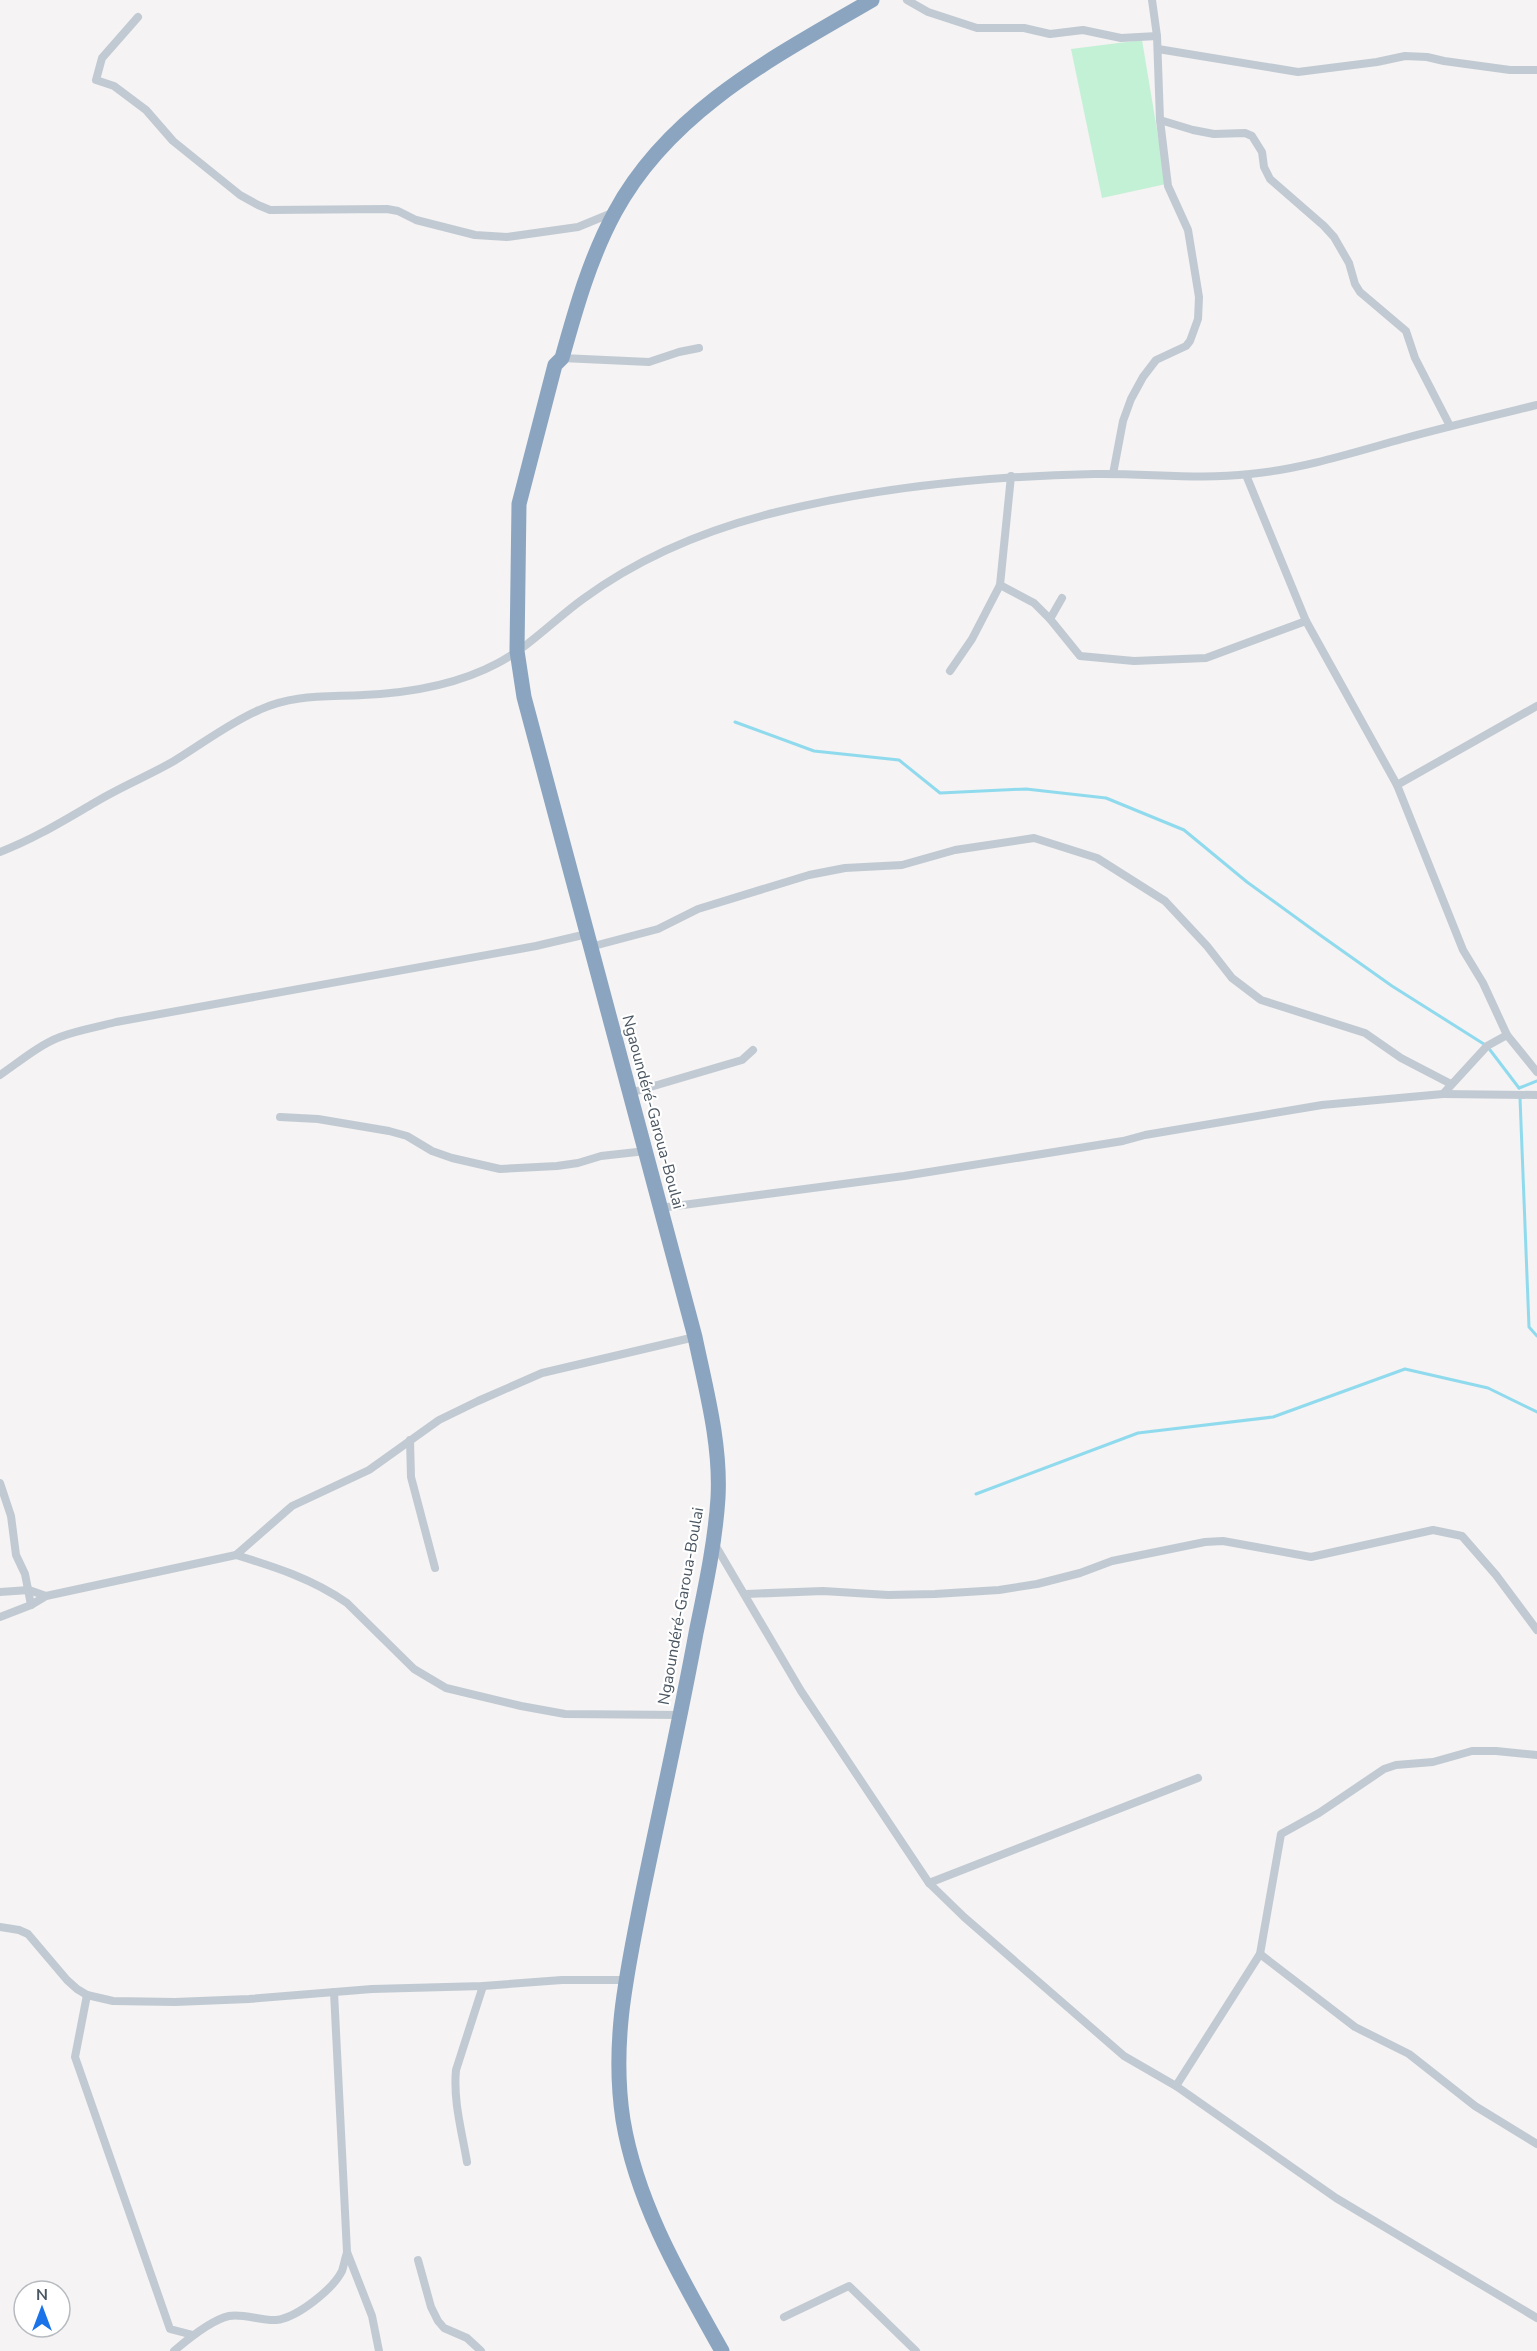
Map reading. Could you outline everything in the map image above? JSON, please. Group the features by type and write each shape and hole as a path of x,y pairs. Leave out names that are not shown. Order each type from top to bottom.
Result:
{"highway":[{"name":"Ngaoundéré-Garoua-Boulai","path":"722,2351 678,2272 652,2219 634,2168 623,2119 620,2075 620,2025 625,1980 655,1828 681,1715 713,1540 718,1498 717,1460 712,1419 695,1338 524,697 518,651 519,504 555,365 562,358 582,288 615,212 661,146 732,85 777,55 872,0"}],"street":[{"path":"907,0 928,12 977,28 1024,28 1050,34 1083,30 1121,38 1157,36"},
{"path":"1113,474 1123,421 1131,399 1143,377 1156,360 1186,346 1198,319 1199,297 1193,250 1183,216 1168,186 1160,120 1158,49 1152,0"},
{"path":"138,17 102,58 96,81 114,86 146,110 172,141 248,200 270,210 387,209 398,211 416,220 475,235 507,237 578,227 615,212"},
{"path":"1158,49 1298,72 1405,56 1427,57 1510,70 1537,70"},
{"path":"1160,120 1204,132 1245,133 1252,136 1262,152 1264,167 1270,179 1324,225 1349,263 1355,285 1360,292 1406,331 1415,358 1450,426"},
{"path":"562,358 649,362 699,348"},
{"path":"0,852 62,823 98,800 142,780 258,710 302,696 365,695 421,690 496,665 518,651 611,579 665,550 706,533 774,513 835,499 919,486 1011,476 1246,475 1311,464 1537,405"},
{"path":"1246,475 1306,621 1397,785 1463,950 1483,983 1507,1035 1537,1072"},
{"path":"950,671 972,639 1000,585 1011,476"},
{"path":"1000,585 1034,603 1080,656 1134,661 1206,658 1306,621"},
{"path":"1050,619 1062,598"},
{"path":"1397,785 1537,706"},
{"path":"0,1075 58,1038 116,1022 536,946 658,929 698,909 809,875 845,868 903,865 946,852 1034,838 1097,858 1165,901 1207,946 1232,978 1262,1000 1365,1033 1401,1058 1451,1084"},
{"path":"1443,1094 1487,1046 1507,1035"},
{"path":"630,1093 742,1060 753,1050"},
{"path":"660,1208 904,1176 1123,1141 1145,1134 1322,1105 1443,1094 1537,1095"},
{"path":"280,1117 318,1119 389,1131 407,1136 432,1151 452,1158 500,1169 557,1166 578,1163 601,1155 646,1151"},
{"path":"0,1617 31,1605 46,1596 236,1555 292,1506 369,1470 439,1420 542,1373 695,1338"},
{"path":"410,1440 411,1477 435,1568"},
{"path":"0,1483 11,1516 16,1555 29,1590 31,1605"},
{"path":"746,1594 823,1591 888,1595 999,1590 1037,1584 1080,1573 1112,1561 1205,1542 1223,1541 1311,1557 1433,1530 1462,1536 1496,1575 1537,1630"},
{"path":"713,1540 801,1691 929,1883 964,1917 1124,2056 1176,2086 1336,2198 1537,2318"},
{"path":"236,1555 297,1575 337,1596 347,1603 414,1669 446,1688 565,1714 681,1715"},
{"path":"0,1592 29,1590 46,1596"},
{"path":"1176,2086 1260,1954 1281,1834 1319,1813 1384,1769 1396,1765 1432,1762 1482,1750 1537,1755"},
{"path":"929,1883 1198,1778"},
{"path":"0,1927 28,1934 67,1980 87,1995 113,2001 175,2002 562,1980 625,1980"},
{"path":"1260,1954 1355,2026 1409,2054 1475,2106 1537,2144"},
{"path":"467,2162 454,2092 455,2079 483,1986"},
{"path":"174,2351 193,2336 230,2316 277,2320 290,2316 323,2293 334,2283 342,2270 347,2252 334,1992"},
{"path":"87,1995 75,2057 170,2329 193,2336"},
{"path":"347,2252 372,2316 379,2351"},
{"path":"418,2260 431,2307 438,2321 444,2328 467,2338 481,2351"},
{"path":"784,2317 849,2286 916,2351"}],"green space":[{"path":"1142,40 1166,184 1102,198 1071,49"}],"waterway":[{"path":"735,722 814,751 899,760 940,793 1026,789 1106,798 1184,830 1247,882 1320,935 1392,986 1487,1046 1519,1088"},
{"path":"1519,1088 1537,1081"},
{"path":"1520,1098 1529,1327 1537,1336"},
{"path":"976,1494 1138,1433 1273,1417 1405,1369 1488,1388 1537,1412"}]}
